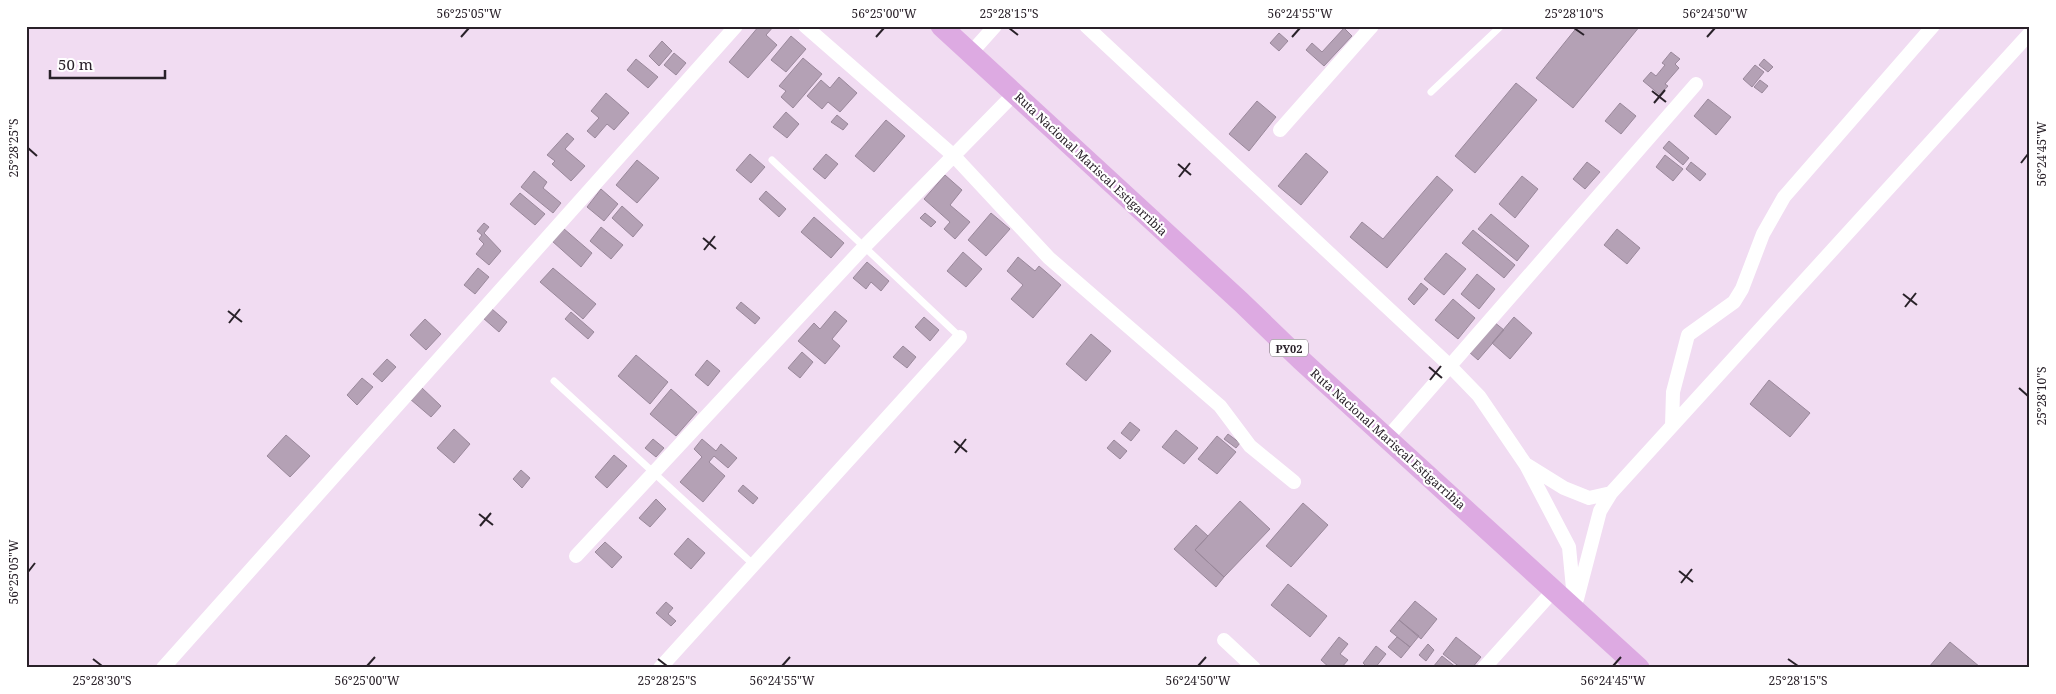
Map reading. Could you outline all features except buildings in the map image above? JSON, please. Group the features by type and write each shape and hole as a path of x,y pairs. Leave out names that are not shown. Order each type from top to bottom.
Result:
{"main road":[{"name":"Ruta Nacional Mariscal Estigarribia","path":"940,26 1639,668"}],"street":[{"path":"163,668 736,26"},
{"path":"805,26 954,156 1049,258 1220,406 1250,446 1294,482"},
{"path":"970,54 995,26"},
{"path":"1086,26 1449,365 1479,396 1526,465 1569,547 1575,609"},
{"path":"1280,130 1372,26"},
{"path":"1672,426 1673,392 1688,335 1734,302 1742,289 1763,234 1784,197 1933,26"},
{"path":"1575,609 1600,511 1611,493 2030,33"},
{"path":"1387,438 1696,84"},
{"path":"576,556 864,247 1014,94"},
{"path":"660,668 960,337"},
{"path":"1526,465 1564,488 1589,498 1611,493"},
{"path":"1484,668 1554,590"},
{"path":"1224,640 1254,668"}],"lane":[{"path":"1431,92 1501,26"},
{"path":"772,160 960,337"},
{"path":"554,381 754,566"}]}
